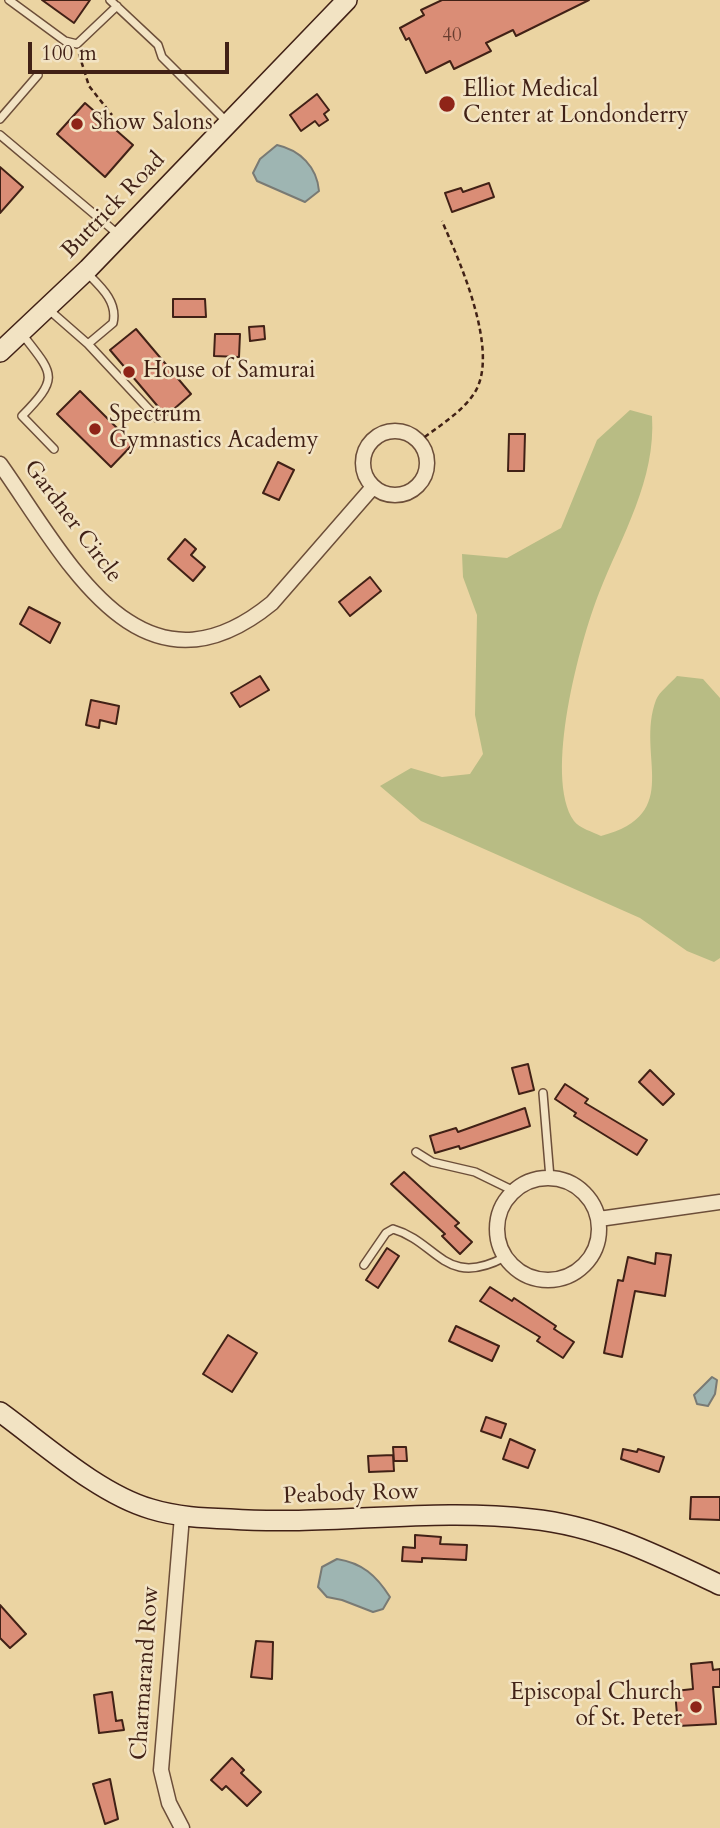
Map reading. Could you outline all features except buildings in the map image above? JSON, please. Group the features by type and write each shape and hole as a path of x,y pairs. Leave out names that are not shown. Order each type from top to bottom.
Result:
{"street":[{"name":"Buttrick Road","path":"0,352 85,272 347,0"},
{"path":"400,432 418,442 426,461 421,482 404,494 393,495 373,487 367,479 363,459 372,441 380,435 400,432"},
{"name":"Gardner Circle","path":"0,464 73,566 112,611 143,631 180,640 218,634 258,615 272,603 373,487"},
{"path":"550,1178 567,1181 584,1192 599,1219 598,1239 591,1257 569,1276 550,1280 530,1277 513,1267 498,1242 497,1222 504,1202 514,1191 526,1182 550,1178"},
{"path":"599,1219 720,1202"},
{"name":"Peabody Row","path":"0,1412 95,1481 126,1499 181,1516 266,1522 467,1516 540,1520 606,1534 720,1585"},
{"name":"Charmarand Row","path":"181,1516 161,1770 169,1803 183,1828"}],"lane":[{"path":"9,0 65,41 77,44 117,6"},
{"path":"110,0 158,45 162,57 228,123"},
{"path":"0,119 38,75"},
{"path":"1,138 119,235"},
{"path":"85,272 103,289 114,309 113,323 88,345"},
{"path":"48,308 88,345 157,418"},
{"path":"21,333 43,361 49,377 45,392 22,416 54,449"},
{"path":"543,1093 550,1178"},
{"path":"416,1152 432,1162 475,1172 514,1191"},
{"path":"364,1265 386,1233 393,1229 451,1265 487,1267 505,1257"}],"path":[{"path":"77,44 89,86 112,115"},
{"path":"418,442 463,407 477,390 483,362 468,279 442,221"}],"green space":[{"path":"630,410 652,416 649,462 636,507 591,615 575,675 563,742 565,801 576,823 601,836 627,826 642,813 650,798 651,721 656,700 677,676 703,679 720,698 720,958 714,962 687,951 640,918 421,821 380,786 411,768 442,777 470,774 483,754 475,715 477,615 463,577 462,554 507,558 561,528 597,440"}],"water":[{"path":"277,145 300,155 315,174 319,191 305,202 257,181 253,173 260,159"},
{"path":"712,1377 717,1380 715,1394 708,1406 697,1404 694,1395"},
{"path":"337,1559 361,1567 379,1582 390,1597 383,1609 373,1612 327,1597 318,1587 322,1567"}],"place":[{"name":"Elliot Medical Center at Londonderry","path":"447,104"},
{"name":"Show Salons","path":"77,124"},
{"name":"House of Samurai","path":"129,372"},
{"name":"Spectrum Gymnastics Academy","path":"95,429"},
{"name":"Episcopal Church of St. Peter","path":"696,1707"}]}
